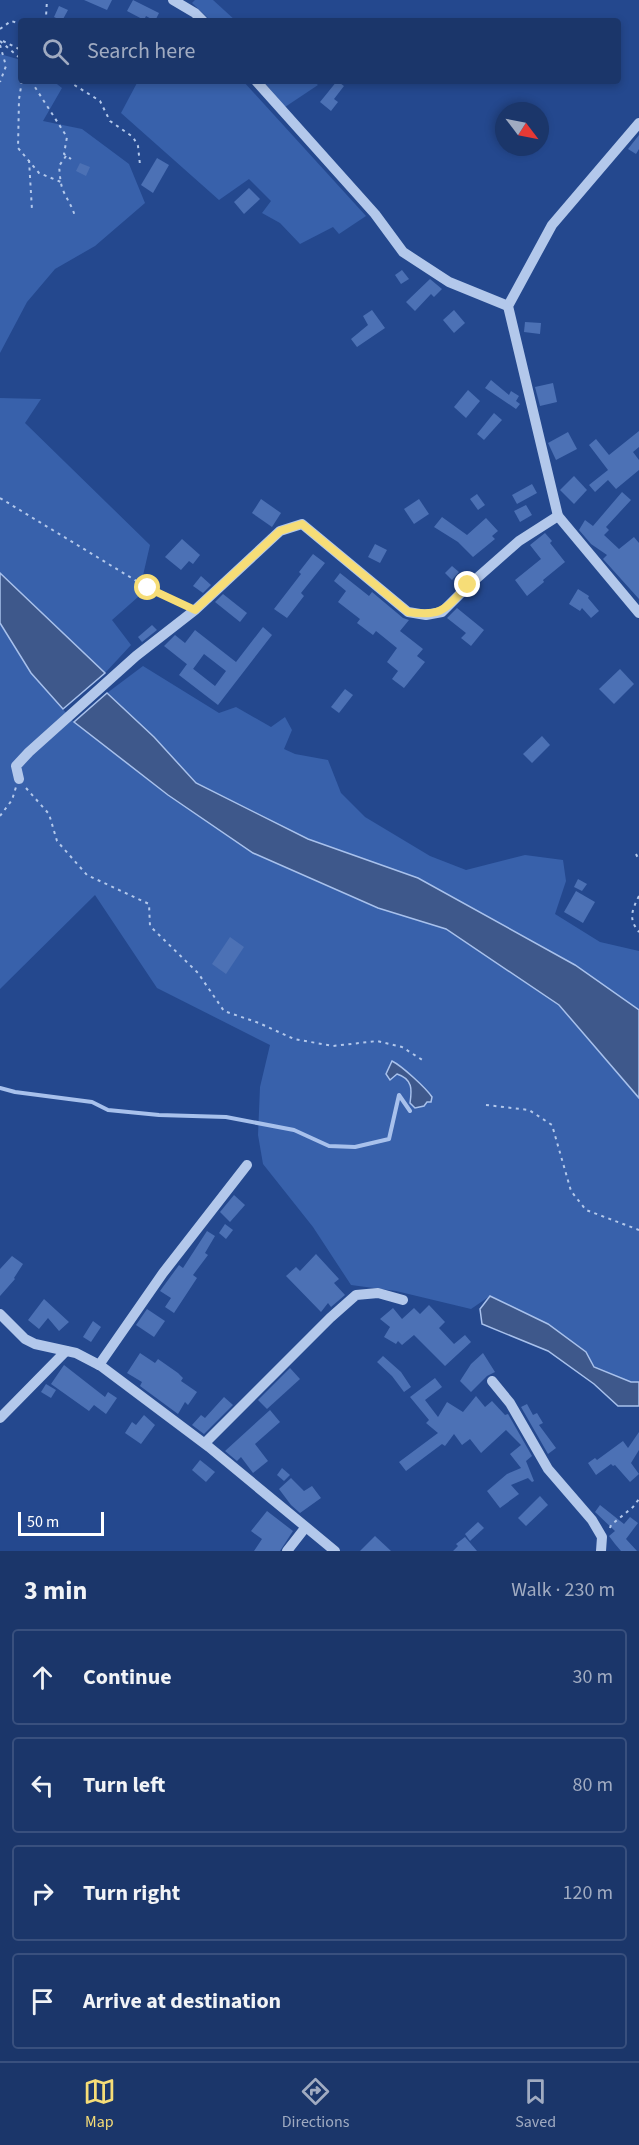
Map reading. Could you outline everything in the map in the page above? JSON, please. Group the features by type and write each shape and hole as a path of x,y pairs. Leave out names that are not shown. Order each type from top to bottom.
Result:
{"street":[{"path":"173,0 199,18"},
{"path":"259,84 375,214 403,252 448,282 507,306"},
{"path":"639,123 552,225 507,306 558,516 639,613"},
{"path":"19,779 16,766 29,752 136,656 195,610 280,531 302,524 408,612 426,615 442,612 468,585 519,541 558,516"},
{"path":"99,1365 163,1273 247,1165"},
{"path":"205,1443 356,1295 378,1293 403,1300"},
{"path":"0,1314 25,1339 35,1344 76,1353 99,1365 205,1443 335,1551"},
{"path":"0,1418 66,1351"},
{"path":"492,1381 510,1403 548,1469 592,1520 602,1537 602,1549"},
{"path":"286,1551 305,1528"}],"path":[{"path":"45,18 47,0"},
{"path":"0,29 11,21 18,23"},
{"path":"0,41 18,49"},
{"path":"0,41 18,56"},
{"path":"0,45 6,66 0,82"},
{"path":"22,84 18,148 39,173 61,182"},
{"path":"33,84 67,137 64,154 71,159"},
{"path":"73,84 100,101 110,121 133,137 138,146 140,165"},
{"path":"66,156 59,166 61,182 75,217"},
{"path":"29,160 32,210"},
{"path":"0,498 148,588 195,610"},
{"path":"0,816 12,800 19,779"},
{"path":"19,779 49,814 57,842 87,875 149,904 150,926 198,973 224,1011 259,1023 294,1039 333,1046 377,1041 402,1047 424,1061"},
{"path":"636,854 639,860"},
{"path":"639,896 631,917 633,925 639,932"},
{"path":"486,1105 529,1110 552,1125 571,1191 586,1210 639,1230"},
{"path":"602,1549 611,1525 639,1499"}],"shaded area":[{"path":"195,0 213,0 233,18 208,18 192,3"},
{"path":"0,54 18,59 18,84 57,84 62,88 43,121 82,129 129,164 145,203 95,246 55,269 27,302 0,353"},
{"path":"136,84 246,84 366,216 339,234 333,227 300,244 280,223 262,213 271,201 249,179 219,200 121,113"},
{"path":"266,84 318,85 285,107"},
{"path":"0,398 41,399 25,423 150,545 138,597 112,620 131,645 105,673 0,573"},
{"path":"0,573 105,673 63,709 31,673 0,623"},
{"path":"0,623 31,673 74,722 168,795 378,908 446,929 559,1005 639,1098 639,1382 631,1382 594,1367 586,1352 548,1324 490,1296 471,1309 396,1291 351,1285 313,1227 263,1164 258,1135 260,1087 270,1045 157,988 95,895 0,989"},
{"path":"143,666 219,713 236,707 271,727 285,717 292,730 284,749 295,754 328,760 341,793 365,817 430,856 466,870 525,855 563,860 566,881 555,914 600,942 639,951 639,1010 575,965 418,878 308,839 196,783 154,737 107,693"},
{"path":"107,693 154,737 196,783 308,839 418,878 575,965 639,1010 639,1098 559,1005 446,929 378,908 253,853 168,795 74,722"},
{"path":"392,1061 425,1088 432,1097 431,1102 415,1108 410,1103 409,1082 397,1074 390,1080 386,1074"},
{"path":"490,1296 548,1324 586,1352 594,1367 631,1382 639,1382 639,1406 618,1406 594,1384 548,1351 482,1324 480,1309"}],"building":[{"path":"84,0 112,0 107,10"},
{"path":"133,0 159,13 156,18 146,16 140,18 127,11"},
{"path":"59,6 68,10 64,18 54,17"},
{"path":"335,84 344,86 334,99 338,102 331,111 320,102"},
{"path":"639,135 639,149 636,154 628,149"},
{"path":"157,158 169,165 153,193 141,185"},
{"path":"80,163 90,167 86,176 76,171"},
{"path":"249,188 260,199 244,214 234,202"},
{"path":"402,270 409,279 401,284 395,275"},
{"path":"430,279 442,289 434,297 431,294 415,311 406,302"},
{"path":"372,310 385,328 357,347 351,339 368,325 363,316"},
{"path":"454,310 465,323 454,333 443,320"},
{"path":"525,322 541,323 540,334 524,332"},
{"path":"491,380 509,395 511,391 519,396 516,401 520,404 516,409 485,388"},
{"path":"553,383 557,402 540,406 535,387"},
{"path":"468,390 480,401 466,418 454,407"},
{"path":"494,413 502,420 484,440 477,434"},
{"path":"639,431 639,447 633,452 639,460 639,470 616,489 608,480 595,492 589,485 608,470 589,445 596,439 609,455"},
{"path":"568,432 577,449 556,460 548,443"},
{"path":"574,476 587,490 574,504 560,490"},
{"path":"532,484 537,493 517,504 512,495"},
{"path":"622,492 631,500 606,527 609,530 604,535 619,549 634,537 639,543 639,599 603,559 607,555 591,544 579,530 585,520 593,526"},
{"path":"477,494 485,505 478,510 470,499"},
{"path":"261,499 281,513 272,527 252,513"},
{"path":"419,499 429,514 414,524 404,509"},
{"path":"526,505 532,515 520,522 514,511"},
{"path":"442,517 467,535 486,518 498,531 492,536 495,539 473,557 458,542 434,527"},
{"path":"545,533 565,562 527,596 515,580 541,559 530,545"},
{"path":"182,539 200,555 193,564 189,561 181,570 165,557"},
{"path":"375,544 387,550 380,563 368,557"},
{"path":"313,554 325,563 301,593 304,596 287,618 274,609"},
{"path":"452,566 459,572 452,580 445,573"},
{"path":"340,573 369,596 372,592 403,618 409,620 400,631 423,649 417,656 425,662 404,688 392,679 398,671 387,662 397,648 376,631 373,635 357,623 360,619 338,602 346,591 334,581"},
{"path":"201,576 211,585 203,593 193,586"},
{"path":"578,589 589,596 588,598 599,611 591,618 582,608 580,611 569,604"},
{"path":"223,594 247,613 240,622 215,602"},
{"path":"457,608 484,630 471,646 461,638 466,633 447,618"},
{"path":"152,625 157,630 142,642 138,637"},
{"path":"263,627 272,635 218,705 179,675 187,664 164,646 175,635 185,643 195,630 236,662","holes":["204,654 226,671 215,686 193,669"]},
{"path":"620,669 634,684 614,704 599,689"},
{"path":"345,689 353,695 339,713 331,707"},
{"path":"542,736 550,745 532,763 523,754"},
{"path":"578,879 587,884 582,891 574,887"},
{"path":"576,891 595,902 583,923 564,912"},
{"path":"230,937 244,947 226,974 212,964"},
{"path":"234,1195 245,1205 230,1222 220,1212"},
{"path":"225,1224 233,1230 226,1239 219,1233"},
{"path":"207,1231 215,1236 205,1253 208,1255 193,1275 197,1278 174,1313 165,1307 171,1298 160,1291 179,1265 183,1268"},
{"path":"316,1254 339,1279 334,1283 345,1295 331,1307 328,1303 321,1312 286,1276 296,1267 300,1271"},
{"path":"12,1256 23,1264 15,1279 0,1296 0,1269"},
{"path":"44,1299 69,1322 59,1331 48,1318 39,1329 28,1320"},
{"path":"429,1305 445,1322 439,1328 454,1344 465,1335 471,1342 445,1366 414,1335 402,1345 398,1341 396,1344 384,1337 390,1327 380,1319 393,1308 402,1319 414,1308 420,1314"},
{"path":"147,1309 165,1321 154,1337 136,1325"},
{"path":"93,1321 101,1327 91,1342 83,1337"},
{"path":"140,1353 155,1363 158,1359 178,1373 183,1378 181,1381 197,1392 188,1405 185,1402 178,1414 140,1386 142,1382 127,1373"},
{"path":"483,1353 495,1372 487,1376 471,1392 460,1381 471,1364"},
{"path":"383,1356 401,1372 411,1387 404,1392 377,1362"},
{"path":"64,1365 105,1397 108,1392 117,1398 106,1414 94,1405 89,1411 51,1384"},
{"path":"290,1368 300,1379 267,1409 258,1400"},
{"path":"435,1378 442,1387 425,1400 438,1417 447,1402 463,1412 476,1396 485,1407 492,1401 505,1415 508,1414 532,1456 526,1461 534,1481 528,1478 511,1485 519,1494 500,1508 487,1491 507,1474 521,1468 510,1454 521,1445 506,1430 481,1453 470,1439 462,1445 454,1434 445,1446 442,1444 406,1471 399,1462 438,1433 426,1423 429,1420 410,1397"},
{"path":"46,1384 56,1390 51,1398 41,1392"},
{"path":"224,1397 233,1405 204,1434 192,1425 201,1415 205,1418"},
{"path":"527,1404 533,1415 537,1413 543,1423 539,1425 556,1448 548,1454 521,1407"},
{"path":"270,1410 280,1422 255,1444 268,1461 253,1473 241,1457 237,1461 225,1451"},
{"path":"144,1415 155,1425 141,1444 125,1433 132,1422 136,1425"},
{"path":"639,1432 639,1450 631,1463 639,1474 630,1482 615,1465 611,1464 596,1475 588,1463 595,1458 597,1460 623,1441 628,1448"},
{"path":"200,1460 215,1472 206,1482 192,1470"},
{"path":"282,1468 290,1475 284,1481 277,1475"},
{"path":"291,1478 304,1491 312,1486 321,1498 300,1513 279,1489"},
{"path":"540,1496 548,1505 526,1526 518,1518"},
{"path":"600,1505 624,1524 630,1517 638,1523 626,1539 637,1551 621,1551 615,1544 609,1536 615,1531 595,1512"},
{"path":"267,1511 293,1531 280,1551 254,1551 262,1539 251,1531"},
{"path":"478,1522 484,1528 470,1541 465,1534"},
{"path":"375,1536 391,1551 360,1551"},
{"path":"465,1537 477,1551 453,1551 458,1546 456,1544"}],"waterway":[{"path":"0,1088 92,1102 108,1110 159,1115 226,1117 294,1130 329,1146 355,1147 389,1139 399,1095 410,1111"}],"route":[{"path":"148,588 195,610 280,531 302,524 408,612 426,615 442,612 468,585"}]}
